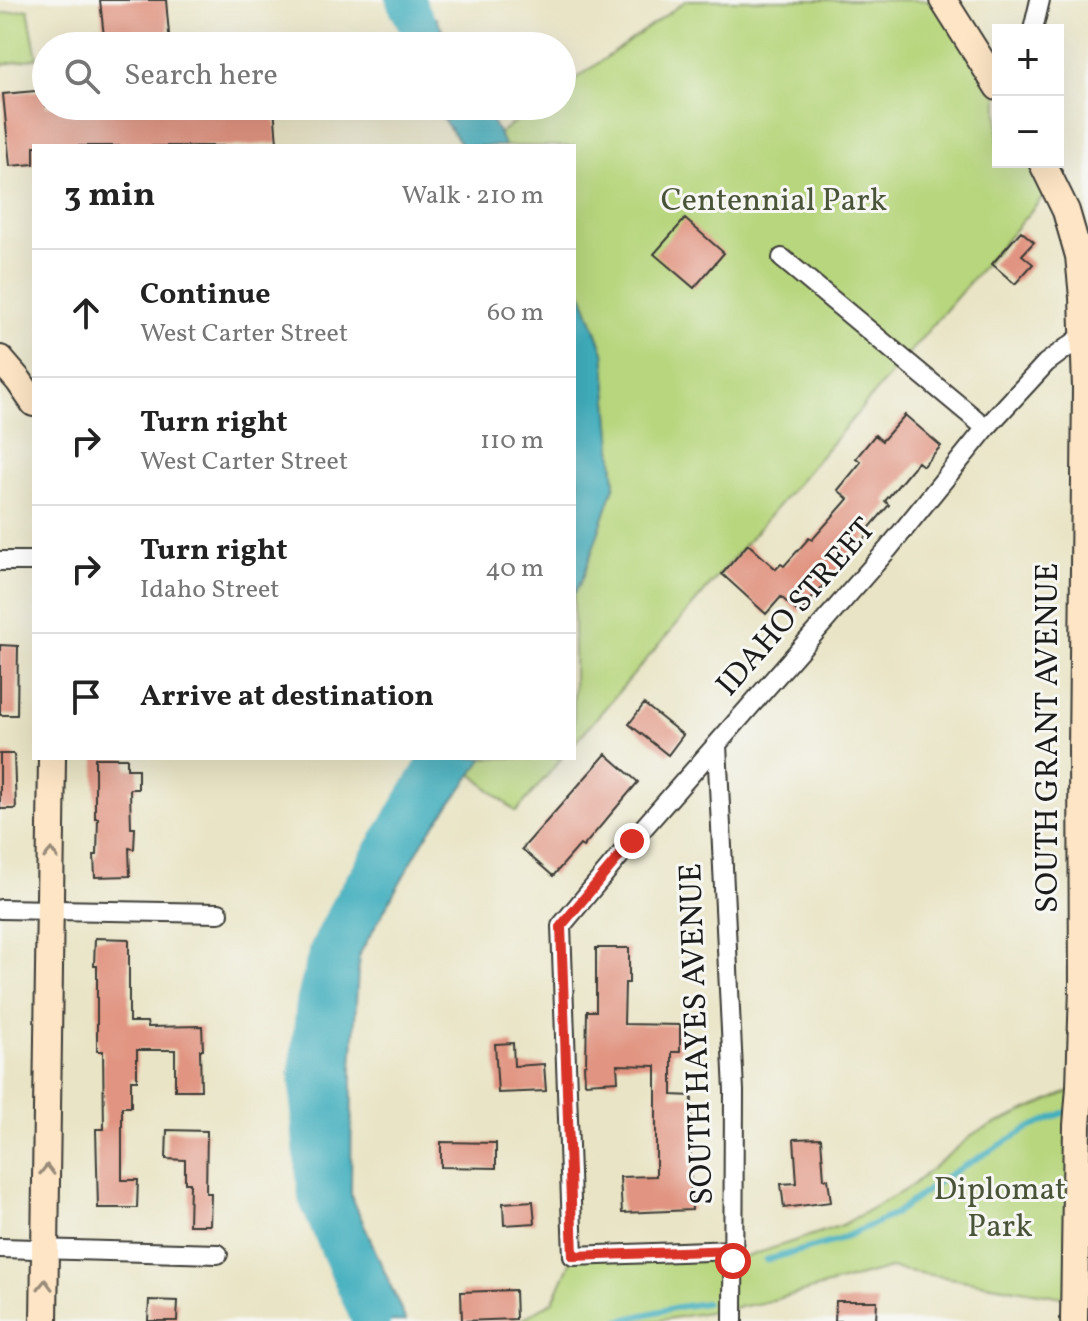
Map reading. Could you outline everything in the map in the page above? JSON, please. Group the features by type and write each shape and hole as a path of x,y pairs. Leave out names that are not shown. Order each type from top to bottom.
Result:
{"street":[{"path":"943,0 992,78"},
{"path":"1034,24 1040,0"},
{"name":"SOUTH GRANT AVENUE","path":"1045,168 1066,211 1079,256 1086,389 1083,987 1074,1321"},
{"path":"782,258 986,428"},
{"name":"IDAHO STREET","path":"734,1250 573,1256 561,926 888,549 986,428 1046,363 1084,335"},
{"path":"0,359 32,400"},
{"path":"0,561 32,561"},
{"name":"SOUTH HAYES AVENUE","path":"717,745 734,1091 733,1321"},
{"path":"44,1321 52,760"},
{"path":"0,909 219,913"},
{"path":"0,1248 218,1254"}],"green space":[{"name":"Centennial Park","path":"687,0 943,0 992,78 992,168 1045,168 1053,185 576,742 576,591 615,484 604,352 576,278 576,144 504,144 498,134 518,120 576,120 576,79"},
{"path":"28,9 32,59 0,65 0,14"},
{"path":"482,760 560,760 516,812 472,774"},
{"name":"Diplomat Park","path":"1080,1087 1075,1299 890,1268 762,1303 655,1321 519,1321 553,1301 573,1256 734,1250 734,1261 842,1225 910,1187 976,1132"}],"water":[{"path":"436,18 444,32 420,32"},
{"path":"444,120 491,120 504,144 461,144"},
{"path":"576,278 604,352 615,484 576,591 576,497 579,486 576,465"},
{"path":"438,760 483,760 425,838 359,955 352,1069 351,1195 406,1321 357,1321 322,1207 308,1071 335,936"}],"building":[{"path":"100,0 166,0 169,32 103,32"},
{"path":"32,91 32,120 275,120 277,143 32,144 32,164 10,166 3,94"},
{"path":"685,219 724,253 694,288 654,254"},
{"path":"1021,231 1034,242 1022,255 1033,264 1015,284 992,264"},
{"path":"905,415 941,446 923,466 918,462 885,501 889,505 865,533 867,536 799,613 781,597 766,614 722,574 748,544 776,569 781,564 784,566 848,499 838,490 861,462 856,458 875,435 882,441"},
{"path":"0,645 18,646 17,715 0,715"},
{"path":"644,704 683,735 668,755 629,724"},
{"path":"0,754 14,754 16,809 0,809"},
{"path":"606,754 638,782 583,847 580,845 553,876 522,849"},
{"path":"95,760 127,760 127,769 138,769 138,789 130,789 131,828 135,828 134,849 129,848 130,876 95,877 98,818 95,818"},
{"path":"95,938 129,939 129,1022 147,1022 148,1027 202,1026 201,1090 175,1090 175,1050 137,1050 137,1080 131,1080 131,1107 122,1107 122,1180 138,1180 137,1208 98,1208 96,1129 104,1129 103,1051 97,1051"},
{"path":"596,948 629,948 624,1024 680,1025 680,1052 672,1052 672,1095 692,1096 692,1210 622,1213 620,1177 656,1176 656,1066 617,1065 618,1081 585,1083 587,1011 596,1011"},
{"path":"513,1043 514,1066 544,1064 546,1091 498,1093 495,1044"},
{"path":"167,1130 207,1131 206,1193 211,1193 210,1225 189,1225 190,1183 185,1183 185,1160 166,1159"},
{"path":"821,1138 824,1179 828,1179 831,1202 784,1208 781,1184 797,1183 794,1139"},
{"path":"441,1142 496,1143 496,1168 441,1167"},
{"path":"533,1201 535,1223 504,1225 503,1203"},
{"path":"515,1290 516,1319 462,1321 461,1292"},
{"path":"149,1300 178,1301 177,1321 148,1321"},
{"path":"836,1301 877,1301 876,1321 835,1321"}],"waterway":[{"path":"405,0 421,32"},
{"path":"371,1321 317,1197 308,1071 315,1004 327,954 349,908 439,760"},
{"path":"766,1260 836,1241 893,1215 944,1178 1029,1128 1070,1110"},
{"path":"618,1321 706,1303"}],"route":[{"path":"632,841 561,926 573,1256 734,1250 733,1261"}]}
